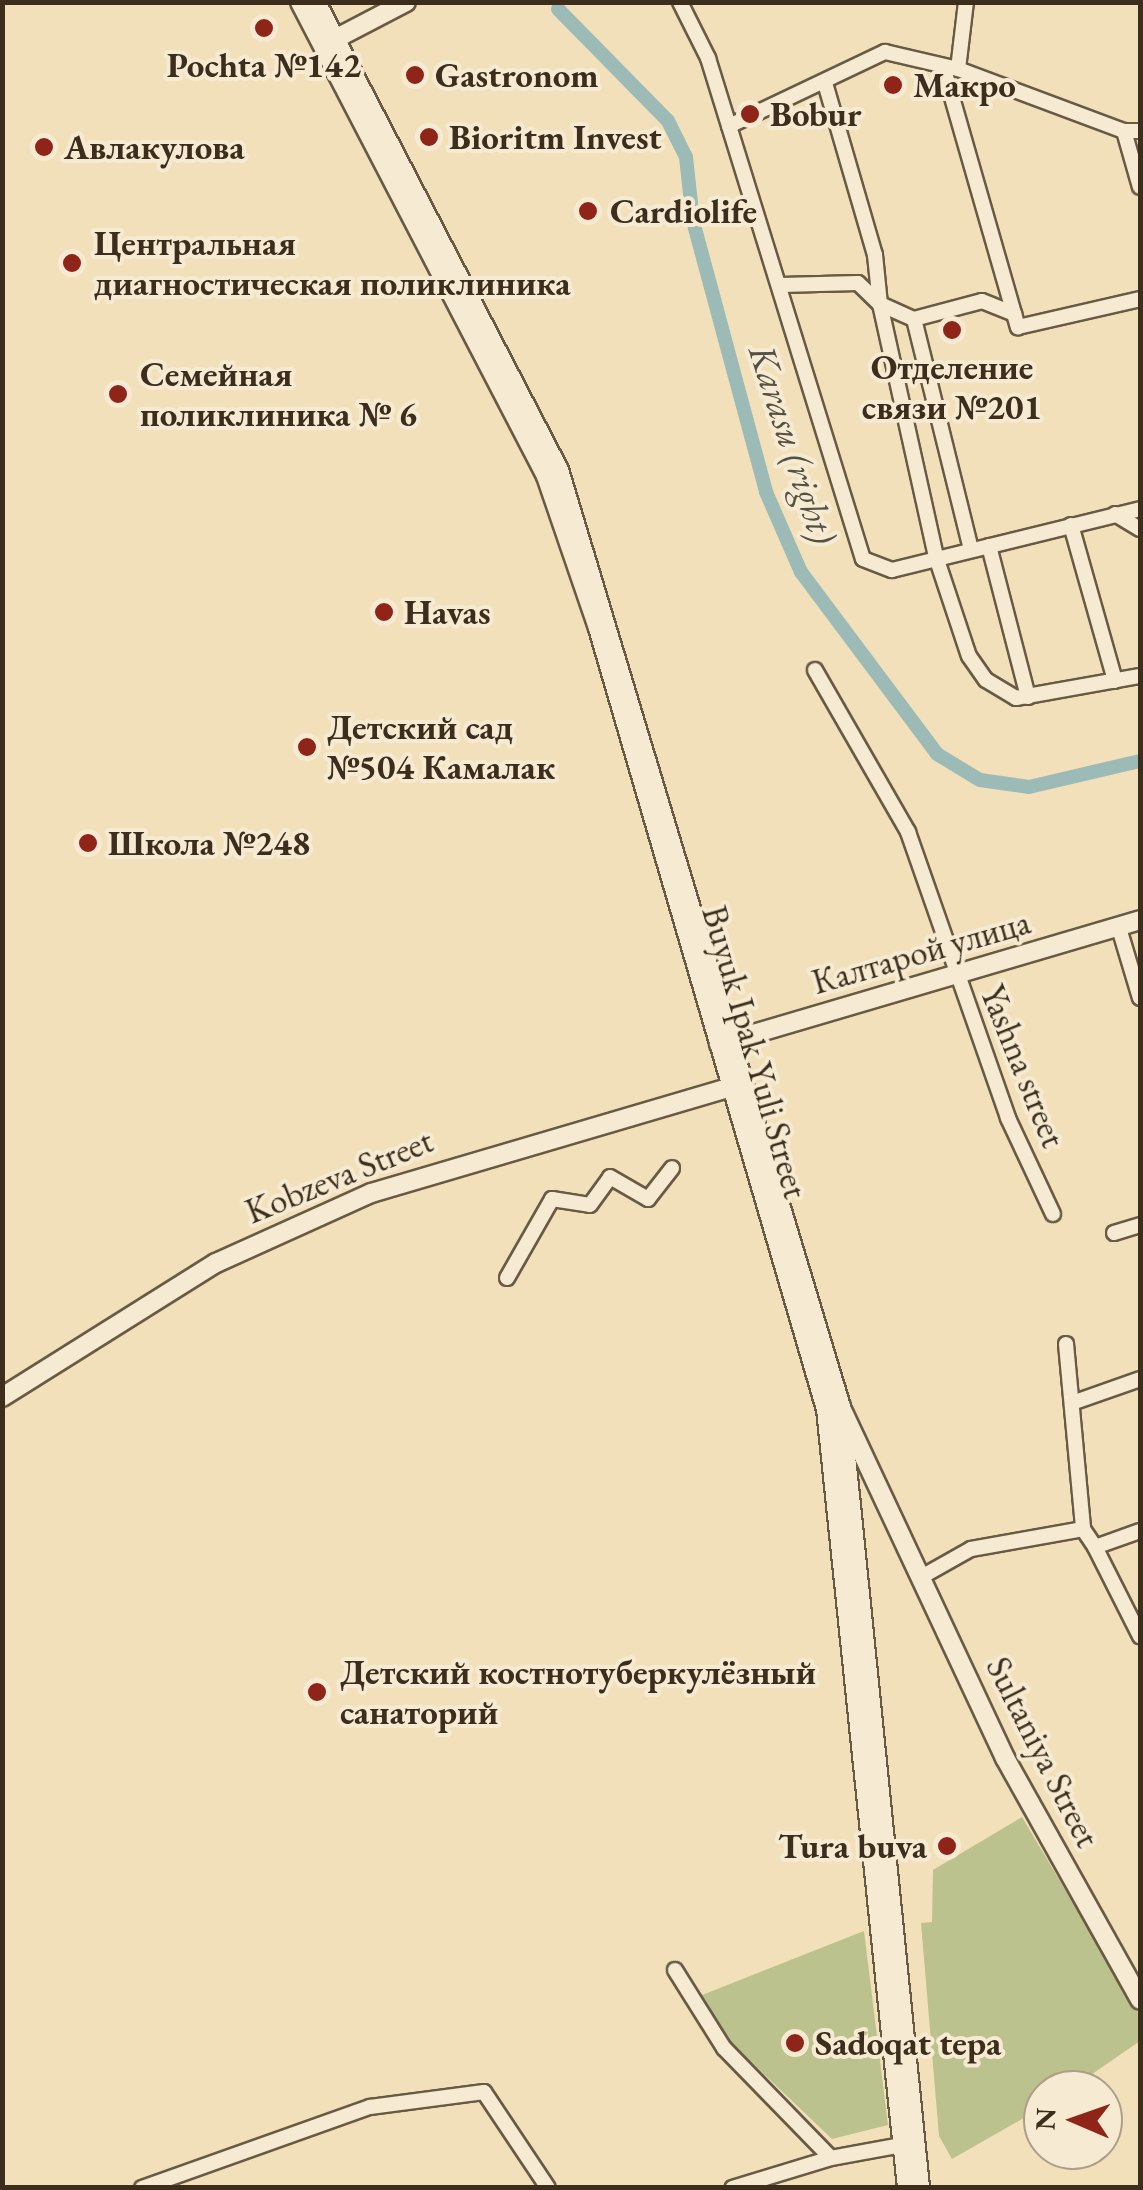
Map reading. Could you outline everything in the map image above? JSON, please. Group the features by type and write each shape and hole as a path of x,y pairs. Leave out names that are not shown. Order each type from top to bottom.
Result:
{"main road":[{"name":"Buyuk Ipak Yuli Street","path":"300,2 329,43 546,476 598,628 726,1042 831,1436 909,2144 920,2188"},
{"name":"Buyuk Ipak Yuli Street","path":"316,2 329,43"},
{"path":"329,43 406,2"},
{"name":"Калтарой улица","path":"726,1042 956,978 1140,920"},
{"name":"Buyuk Ipak Yuli Street","path":"738,1085 841,1408 909,2144 907,2188"},
{"name":"Kobzeva Street","path":"2,1397 216,1262 370,1193 738,1085"},
{"name":"Sultаniya Street","path":"841,1408 1038,1822 1140,2000"}],"street":[{"path":"680,2 708,58 863,559 892,570 1140,508"},
{"path":"966,2 951,67 1020,330 1140,299"},
{"path":"729,126 825,84 885,52 951,67 1124,131 1140,131"},
{"path":"825,84 875,255 880,304 936,556 968,656 986,680 1016,698 1140,676"},
{"path":"1124,131 1140,187"},
{"path":"781,284 858,283 880,304 914,319 982,301 1014,314"},
{"path":"914,319 972,550"},
{"path":"1116,514 1140,530"},
{"path":"1071,525 1116,681"},
{"path":"989,546 1028,696"},
{"name":"Yashna street","path":"815,670 908,832 1008,1118 1053,1214"},
{"path":"1119,928 1140,998"},
{"path":"508,1278 557,1196 590,1205 610,1177 648,1199 672,1168"},
{"path":"1114,1233 1140,1225"},
{"path":"1066,1344 1083,1528 1140,1636"},
{"path":"1072,1404 1140,1380"},
{"path":"923,1576 971,1549 1083,1528"},
{"path":"1095,1547 1140,1531"},
{"path":"675,1970 724,2048 832,2158"},
{"path":"142,2188 370,2107 484,2092 548,2188"},
{"path":"732,2188 832,2158 909,2144"}],"green space":[{"path":"1022,1817 1140,2016 1140,2041 1098,2070 1023,2070 1023,2118 952,2159 939,2136 921,1923 932,1922 933,1870"},
{"path":"864,1931 888,2125 832,2139 723,2035 697,1997"}],"waterway":[{"name":"Karasu (right)","path":"558,9 668,121 686,157 693,221 766,492 801,572 937,754 980,780 1029,787 1140,761"}],"place":[{"name":"Pochta №142","path":"264,28"},
{"name":"Gastronom","path":"415,75"},
{"name":"Макро","path":"893,85"},
{"name":"Bobur","path":"750,114"},
{"name":"Bioritm Invest","path":"429,137"},
{"name":"Авлакулова","path":"44,147"},
{"name":"Cardiolife","path":"588,211"},
{"name":"Центральная диагностическая поликлиника","path":"72,263"},
{"name":"Отделение связи №201","path":"952,330"},
{"name":"Семейная поликлиника № 6","path":"118,394"},
{"name":"Havas","path":"384,612"},
{"name":"Детский сад №504 Камалак","path":"307,747"},
{"name":"Школа №248","path":"88,843"},
{"name":"Детский костнотуберкулёзный санаторий","path":"317,1692"},
{"name":"Tura buva","path":"947,1846"},
{"name":"Sadoqat tepa","path":"795,2043"}]}
